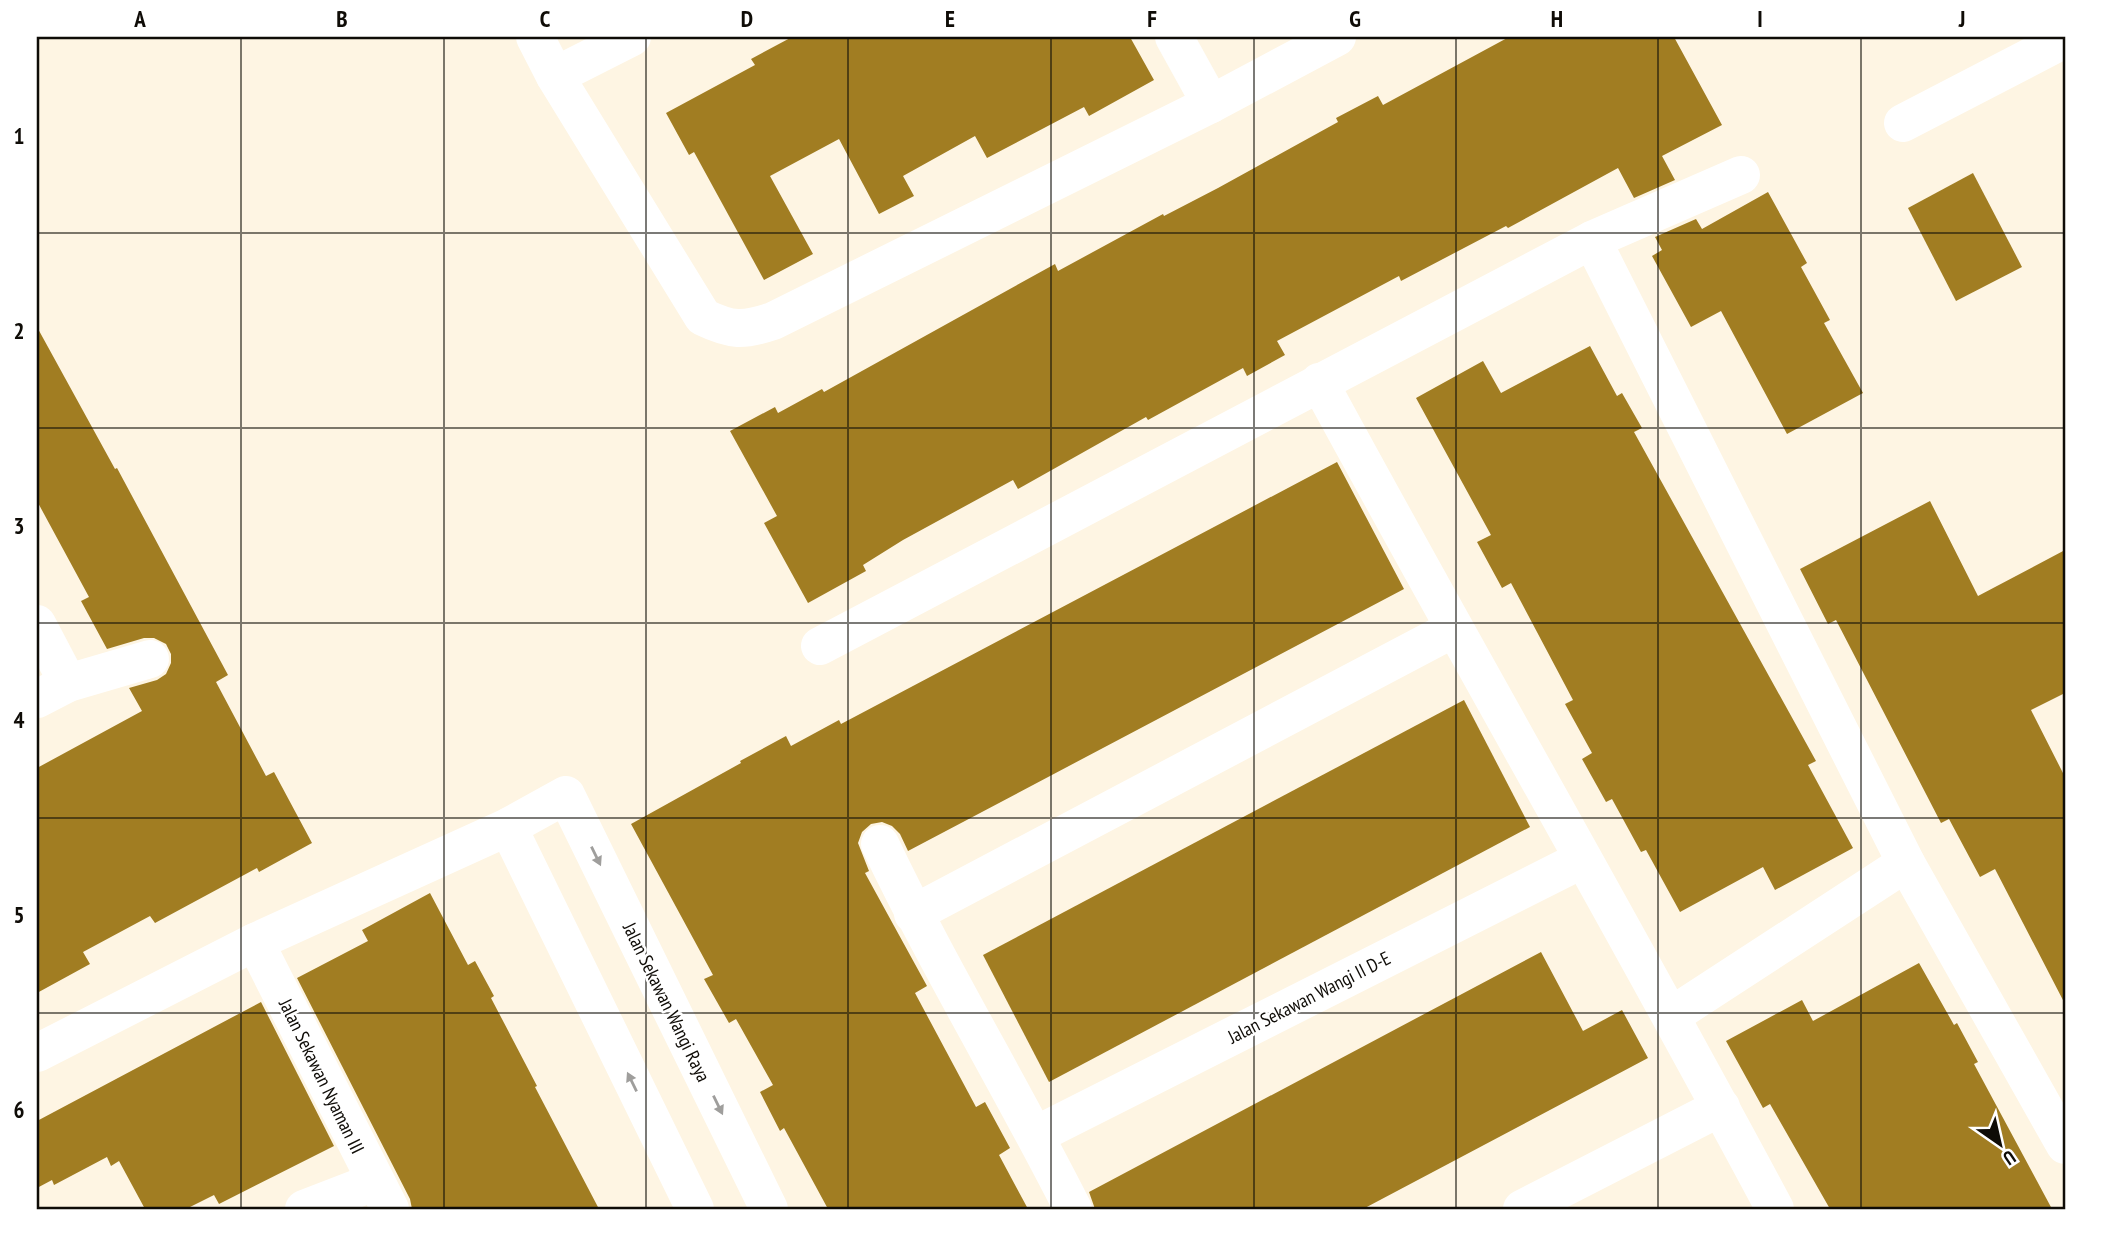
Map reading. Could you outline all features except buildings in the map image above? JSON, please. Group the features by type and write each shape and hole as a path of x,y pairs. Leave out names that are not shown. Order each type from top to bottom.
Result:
{"street":[{"path":"535,37 555,76 703,317 725,327 749,329 773,321 1211,104 1337,37"},
{"path":"555,76 632,37"},
{"path":"1174,37 1211,104"},
{"path":"1903,123 2065,39"},
{"path":"820,646 1592,240 1741,175"},
{"path":"1592,240 1906,863 2065,1145"},
{"path":"1319,383 1453,629 1671,1016 1775,1209"},
{"path":"37,624 53,691 149,659"},
{"path":"914,914 1453,629"},
{"name":"Jalan Sekawan Wangi Raya","path":"508,827 566,795 769,1209"},
{"path":"37,1053 256,942 508,827 695,1209"},
{"path":"880,844 914,914 1036,1135 1073,1209"},
{"name":"Jalan Sekawan Wangi II D-E","path":"1036,1135 1583,859"},
{"path":"1671,1016 1906,863"},
{"name":"Jalan Sekawan Nyaman III","path":"256,942 382,1196"},
{"path":"1522,1209 1721,1107"},
{"path":"304,1209 382,1196"}]}
